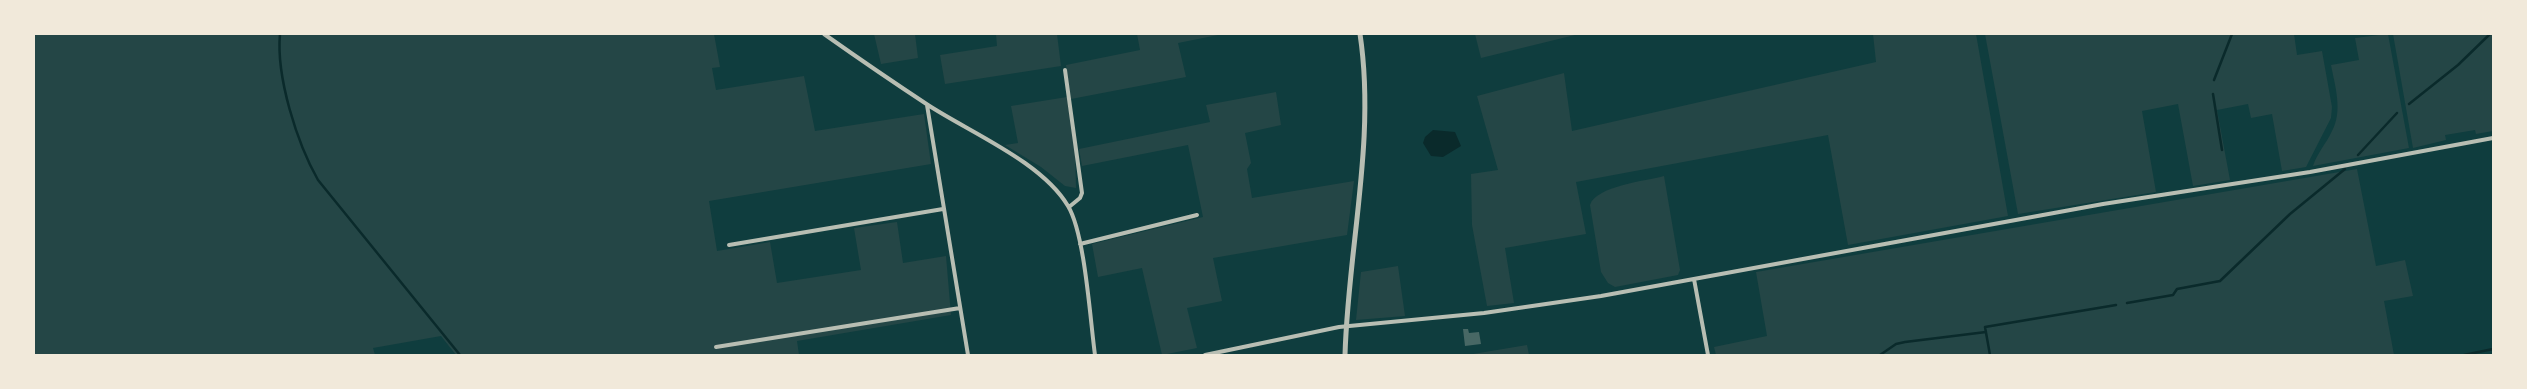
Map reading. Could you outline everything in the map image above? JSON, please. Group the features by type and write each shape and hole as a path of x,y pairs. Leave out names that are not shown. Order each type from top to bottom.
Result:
{"street":[{"path":"824,34 927,104 1030,166 1046,178 1069,207 1080,244 1095,355"},
{"path":"1345,355 1346,326 1364,139 1364,62 1360,34"},
{"path":"1065,70 1082,193 1080,198 1069,207"},
{"path":"927,104 968,355"},
{"path":"1205,355 1346,326 1484,312 1694,280 2103,204 2310,172 2493,138"},
{"path":"729,245 943,209"},
{"path":"1080,244 1197,215"},
{"path":"1694,280 1708,355"},
{"path":"716,347 960,308"}],"shaded area":[{"path":"34,34 714,34 720,67 712,68 716,90 804,76 815,131 924,114 931,164 709,201 717,251 770,242 777,283 861,270 854,228 897,222 903,263 946,256 951,315 797,341 799,355 456,355 441,336 373,348 375,355 34,355"},
{"path":"874,34 915,34 918,58 881,64"},
{"path":"996,34 1057,34 1061,66 945,84 940,55 997,46"},
{"path":"1137,34 1223,34 1178,43 1186,77 1071,99 1066,65 1140,50"},
{"path":"1475,34 1579,34 1481,58"},
{"path":"1873,34 1976,34 2008,216 1848,245 1828,135 1576,182 1586,234 1505,248 1514,303 1487,306 1472,225 1471,174 1498,170 1477,96 1564,73 1572,131 1876,62"},
{"path":"1985,34 2294,34 2297,55 2322,51 2332,107 2331,118 2306,167 2282,171 2272,114 2251,118 2248,104 2217,110 2230,180 2193,186 2178,104 2142,111 2156,192 2018,214"},
{"path":"2388,34 2409,148 2313,166 2332,131 2337,115 2337,98 2331,65 2359,60 2355,38"},
{"path":"2393,34 2493,34 2493,131 2476,134 2475,130 2445,135 2446,140 2413,148"},
{"path":"1276,92 1281,125 1245,133 1251,163 1247,169 1252,198 1354,181 1347,235 1213,258 1222,301 1187,308 1197,348 1162,355 1142,268 1098,277 1092,244 1203,217 1188,145 1082,166 1079,149 1210,122 1206,105"},
{"path":"1067,97 1075,148 1076,188 1065,186 1041,167 1005,145 1018,143 1011,106"},
{"path":"1433,130 1455,132 1461,146 1443,157 1431,156 1423,143 1425,137"},
{"path":"2357,169 2376,266 2405,260 2413,296 2384,301 2394,355 1716,355 1714,347 1767,336 1756,272"},
{"path":"1664,176 1680,270 1678,275 1615,287 1608,283 1601,272 1590,205 1594,199 1611,189"},
{"path":"1398,266 1405,316 1356,320 1361,272"},
{"path":"1527,345 1529,355 1467,355"}],"building":[{"path":"1463,329 1468,329 1469,333 1479,332 1481,344 1465,346"}],"waterway":[{"path":"280,34 281,70 290,109 303,148 318,180 460,355"},
{"path":"2214,80 2232,34"},
{"path":"2409,104 2458,65 2490,34"},
{"path":"2213,94 2222,150"},
{"path":"2358,155 2397,113"},
{"path":"2127,303 2173,295 2177,289 2220,281 2290,214 2345,169"},
{"path":"1990,355 1985,327 2116,305"},
{"path":"1880,355 1896,344 1905,342 1986,332"},
{"path":"2464,355 2493,349"}]}
